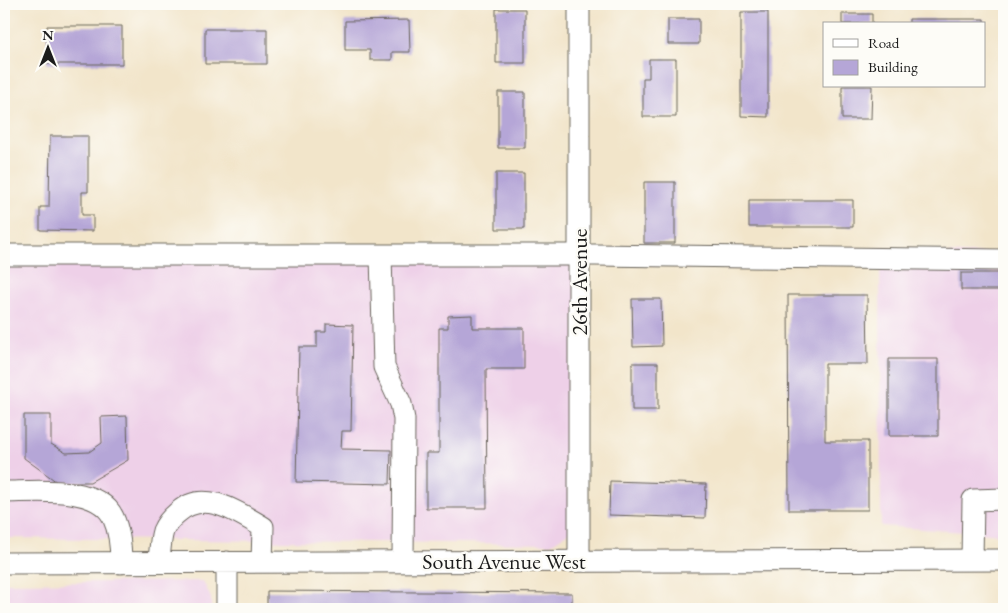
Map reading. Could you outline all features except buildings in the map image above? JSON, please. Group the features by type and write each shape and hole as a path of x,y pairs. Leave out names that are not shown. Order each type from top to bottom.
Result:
{"street":[{"name":"26th Avenue","path":"579,4 579,560"},
{"path":"4,255 579,255 1004,260"},
{"path":"381,255 384,367 401,404 404,419 403,561"},
{"path":"4,492 61,492 81,494 99,501 112,515 115,522 120,536 122,563"},
{"path":"972,560 973,500 1004,499"},
{"path":"158,562 162,534 166,524 179,511 192,503 209,502 224,506 262,527 262,562"},
{"name":"South Avenue West","path":"4,563 1004,560"},
{"path":"227,562 227,609"}],"shaded area":[{"path":"1004,253 1004,535 881,526 880,254"},
{"path":"4,255 579,255 578,526 551,544 4,538"},
{"path":"203,581 211,598 211,609 4,609 4,583"}]}
